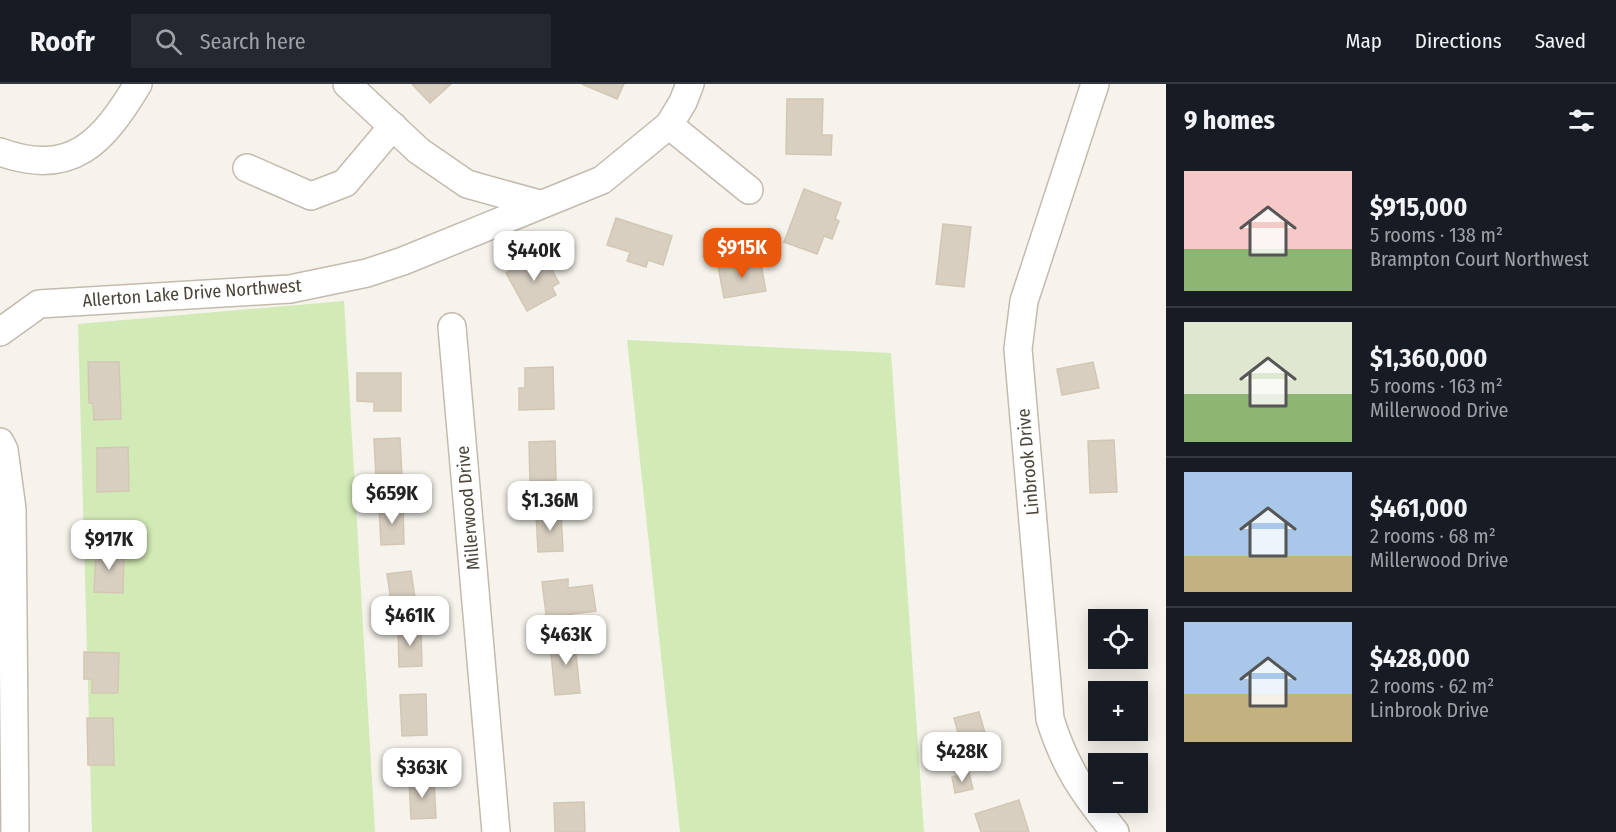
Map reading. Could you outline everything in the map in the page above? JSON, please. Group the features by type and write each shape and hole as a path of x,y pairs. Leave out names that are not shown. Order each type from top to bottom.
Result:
{"street":[{"path":"6,158 59,160 82,152 115,122 138,84"},
{"path":"347,84 424,154 467,184 538,204"},
{"name":"Allerton Lake Drive Northwest","path":"0,332 39,304 290,289 367,273 602,180 669,125 683,102 690,84"},
{"name":"Linbrook Drive","path":"1095,84 1024,301 1018,349 1050,719 1062,758 1092,804 1115,832"},
{"path":"669,125 749,190"},
{"path":"248,168 311,196 345,183 393,126"},
{"name":"Millerwood Drive","path":"452,327 496,832"},
{"path":"0,442 4,450 12,509 15,832"}],"green space":[{"path":"344,301 375,832 92,832 78,324"},
{"path":"627,340 891,353 924,832 680,832"}],"building":[{"path":"412,84 451,84 430,103"},
{"path":"582,84 624,84 617,99"},
{"path":"787,99 823,99 822,135 832,135 831,155 786,154"},
{"path":"804,189 841,203 835,219 839,221 832,239 824,236 817,254 784,242"},
{"path":"616,218 672,236 663,265 648,260 646,267 627,261 630,252 607,245"},
{"path":"943,224 971,227 964,287 936,284"},
{"path":"543,253 559,283 552,287 556,295 527,311 506,273"},
{"path":"760,259 766,291 724,298 718,266"},
{"path":"88,362 119,362 121,419 94,420 93,403 89,403"},
{"path":"1093,362 1099,388 1062,395 1057,369"},
{"path":"553,367 554,409 519,410 519,388 525,388 525,368"},
{"path":"357,373 401,373 401,411 374,411 374,402 357,401"},
{"path":"400,438 402,477 376,478 374,439"},
{"path":"1114,440 1117,492 1090,493 1088,441"},
{"path":"555,441 556,480 530,481 529,442"},
{"path":"128,447 129,491 97,492 97,448"},
{"path":"403,505 404,544 381,545 379,506"},
{"path":"561,511 563,551 538,552 536,512"},
{"path":"96,549 124,550 123,593 94,592"},
{"path":"411,571 417,611 393,614 387,574"},
{"path":"568,579 568,588 592,585 596,611 571,614 572,619 547,622 542,582"},
{"path":"398,628 421,628 422,666 399,667"},
{"path":"585,639 586,653 576,654 580,693 555,695 550,643"},
{"path":"84,652 119,653 118,693 92,693 92,679 84,679"},
{"path":"426,694 427,735 402,736 400,695"},
{"path":"979,712 991,754 966,761 954,718"},
{"path":"87,718 113,718 114,765 88,765"},
{"path":"969,773 973,789 955,793 952,777"},
{"path":"434,779 436,818 411,819 409,780"},
{"path":"1019,800 1029,832 981,832 975,814"},
{"path":"584,802 585,832 555,832 554,803"}]}
